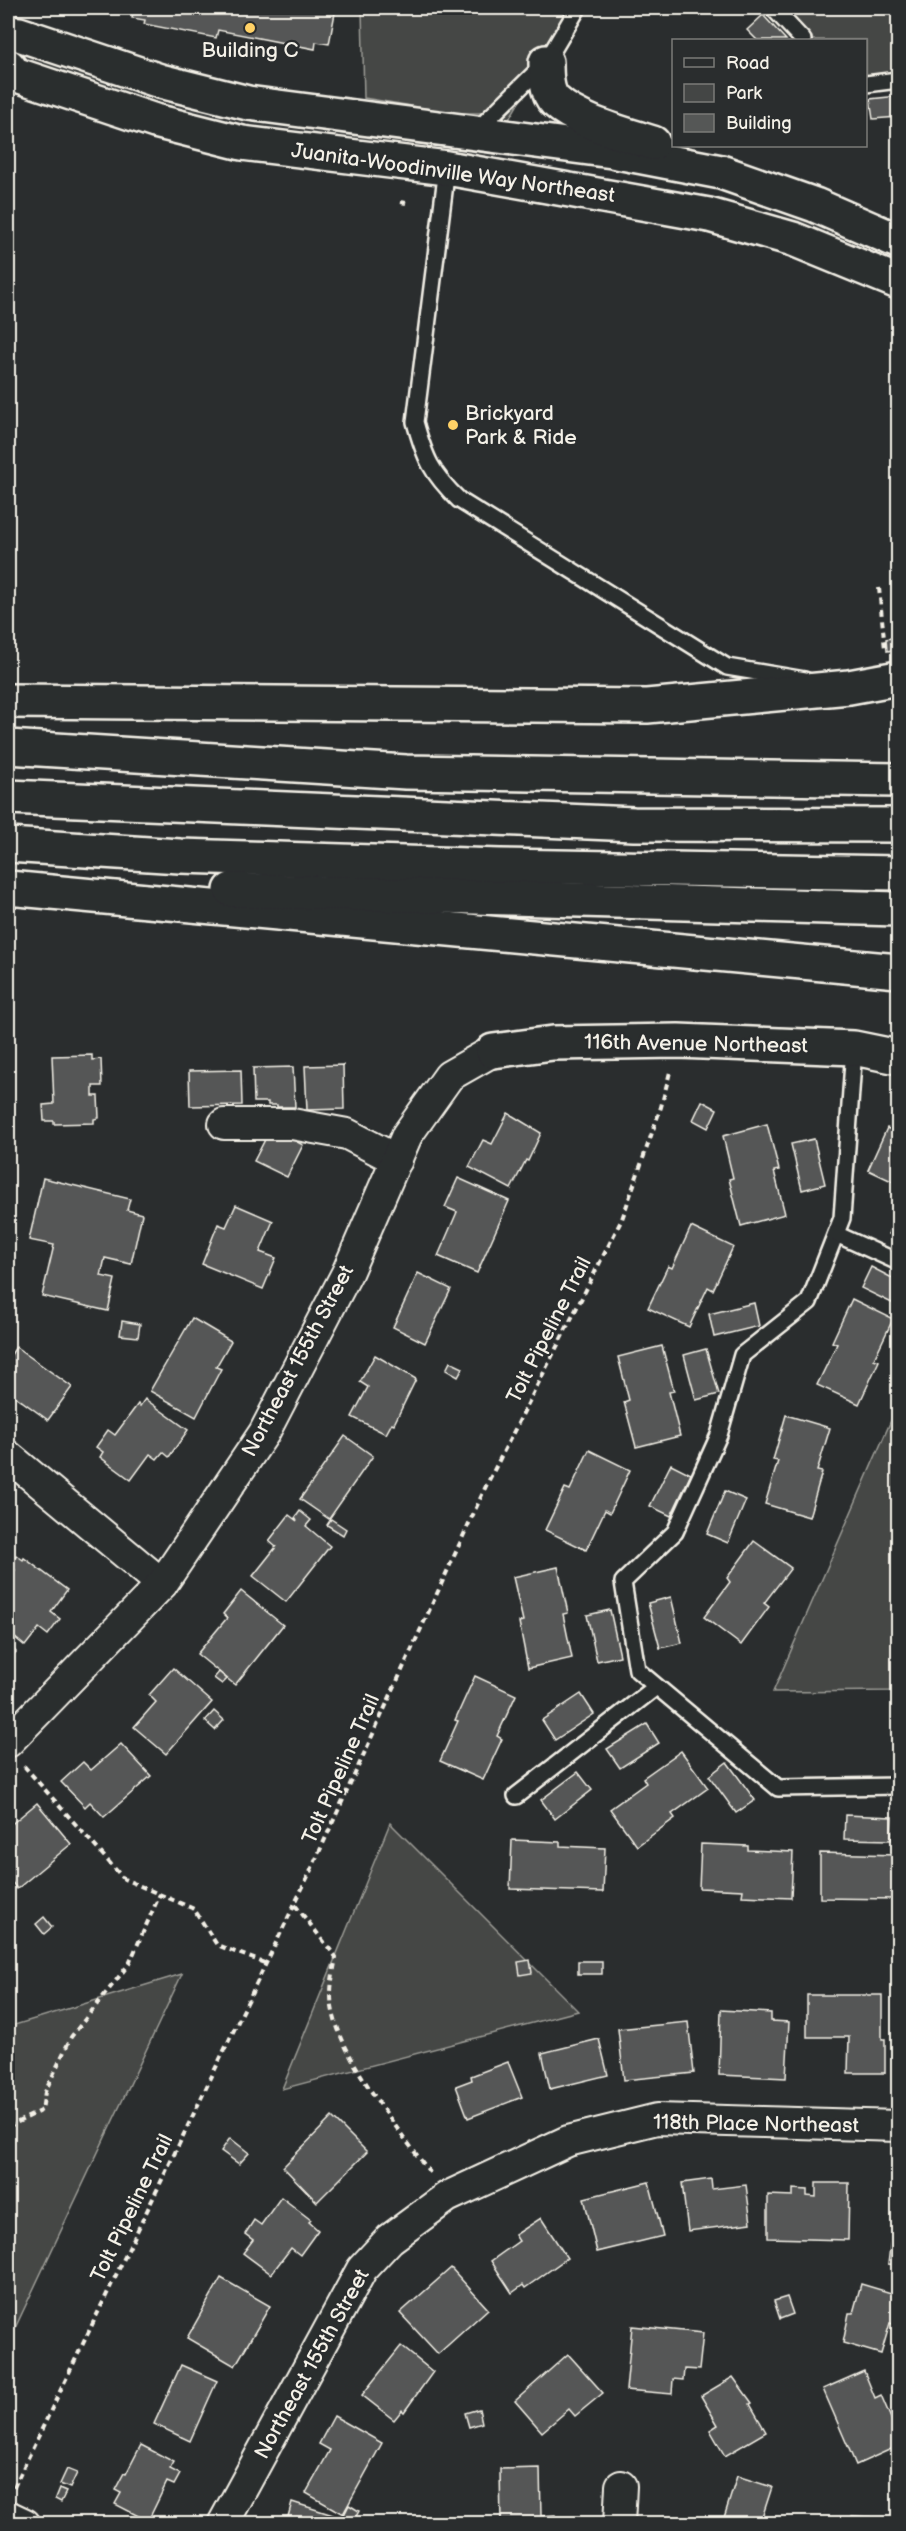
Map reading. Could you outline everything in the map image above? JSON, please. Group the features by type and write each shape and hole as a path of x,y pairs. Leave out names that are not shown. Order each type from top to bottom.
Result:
{"main road":[{"name":"Juanita-Woodinville Way Northeast","path":"8,33 19,34 160,81 248,103 476,132 612,152 721,172 815,205 898,241"},
{"path":"546,62 546,80 554,100 582,117 693,157 721,172"},
{"name":"Juanita-Woodinville Way Northeast","path":"8,66 14,74 155,121 242,143 447,168 708,214 793,238 898,282"},
{"path":"289,109 339,132 421,147 447,168 485,156 642,179 721,172"},
{"path":"8,701 647,706 849,687 892,666"},
{"path":"8,747 406,772 898,780"},
{"path":"8,797 634,824 898,825"},
{"path":"8,845 228,857 500,866 898,873"},
{"path":"8,882 898,909"},
{"path":"8,888 898,971"},
{"name":"116th Avenue Northeast","path":"493,1051 553,1042 678,1041 854,1048 898,1057"}],"street":[{"name":"Northeast 155th Street","path":"15,1753 162,1584 264,1433 347,1273 407,1135 449,1076 493,1051"},
{"path":"224,1124 292,1124 347,1134 397,1160"},
{"path":"8,1456 162,1584"},
{"name":"118th Place Northeast","path":"447,2197 568,2141 657,2119 898,2126"},
{"name":"Northeast 155th Street","path":"224,2523 362,2269 390,2239 447,2197"},
{"path":"619,2523 621,2486"},
{"path":"10,2503 25,2523"}],"lane":[{"path":"476,132 546,62 578,8"},
{"path":"773,8 801,39"},
{"path":"867,84 898,80"},
{"path":"447,168 415,422 425,456 439,481 459,500 727,667 849,687"},
{"path":"854,1048 842,1218 809,1302 742,1355 719,1435 675,1532 623,1582 637,1671 778,1788 898,1786"},
{"path":"836,1234 898,1262"},
{"path":"516,1796 656,1687"}],"path":[{"path":"879,588 892,666"},
{"name":"Tolt Pipeline Trail","path":"10,2503 295,1905 486,1486 622,1219 661,1107 678,1041"},
{"path":"15,1753 124,1879 194,1909 217,1945 267,1964"},
{"path":"8,2127 42,2110 45,2092 70,2037 129,1964 160,1894"},
{"path":"295,1905 336,1957 331,1995 340,2038 357,2069 447,2197"}],"green space":[{"path":"362,8 574,8 508,121 496,113 454,113 364,98"},
{"path":"773,8 898,8 898,80 867,84 867,39 802,39"},
{"path":"893,1416 898,1418 898,1691 773,1692"},
{"path":"390,1823 578,2011 282,2089"},
{"path":"182,1974 8,2343 8,2027"}],"building":[{"name":"Building C","path":"134,8 336,8 329,44 316,42 315,49 218,30 216,38 144,24 145,20 132,18"},
{"path":"763,15 785,39 756,39 747,30"},
{"path":"898,96 898,117 873,119 870,99"},
{"path":"898,637 898,649 887,651 886,639"},
{"path":"92,1055 92,1060 101,1059 102,1086 93,1086 93,1096 98,1096 99,1118 94,1119 94,1123 54,1124 54,1121 44,1121 43,1105 54,1104 52,1056"},
{"path":"343,1065 344,1109 307,1110 305,1066"},
{"path":"293,1067 295,1107 277,1107 277,1105 268,1105 268,1102 254,1102 253,1068"},
{"path":"241,1070 242,1105 190,1106 189,1071"},
{"path":"702,1101 717,1109 708,1128 693,1120"},
{"path":"508,1113 541,1133 511,1189 469,1167 483,1140 492,1144"},
{"path":"767,1124 779,1170 774,1171 785,1214 741,1226 729,1179 733,1178 723,1136"},
{"path":"271,1128 303,1145 287,1177 254,1161"},
{"path":"887,1128 898,1133 898,1184 868,1170"},
{"path":"814,1139 825,1184 802,1190 791,1144"},
{"path":"43,1178 130,1199 127,1210 142,1214 131,1264 105,1258 101,1276 115,1279 108,1311 42,1296 54,1245 29,1240"},
{"path":"458,1178 509,1201 477,1273 438,1256 457,1212 445,1207"},
{"path":"236,1205 273,1221 260,1252 276,1258 263,1289 202,1264 218,1224 226,1227"},
{"path":"898,1213 898,1239 889,1234"},
{"path":"691,1227 733,1247 713,1290 708,1287 689,1327 648,1308 668,1266 672,1268"},
{"path":"871,1267 898,1281 898,1306 861,1288"},
{"path":"418,1273 451,1289 425,1343 393,1327"},
{"path":"852,1299 893,1319 874,1359 879,1361 859,1404 817,1385 837,1344 832,1342"},
{"path":"754,1303 759,1326 714,1337 709,1314"},
{"path":"192,1318 231,1341 216,1367 221,1369 196,1417 150,1391"},
{"path":"122,1321 140,1324 138,1337 120,1335"},
{"path":"662,1346 674,1391 669,1392 680,1436 636,1447 624,1402 629,1400 618,1357"},
{"path":"16,1347 72,1387 48,1420 8,1391 8,1359"},
{"path":"706,1349 719,1394 696,1400 684,1355"},
{"path":"375,1355 416,1379 394,1424 392,1423 386,1434 352,1417 368,1387 360,1382"},
{"path":"450,1362 463,1368 458,1377 446,1370"},
{"path":"145,1399 188,1430 169,1457 163,1452 157,1459 150,1454 131,1480 100,1457 103,1452 96,1447 108,1430 115,1435 138,1404 140,1406"},
{"path":"786,1415 830,1428 817,1471 822,1472 809,1517 765,1504 778,1461 773,1460"},
{"path":"345,1436 373,1456 329,1519 300,1499"},
{"path":"589,1450 630,1470 610,1513 605,1510 586,1550 545,1530 565,1488 570,1490"},
{"path":"671,1464 691,1474 671,1516 650,1506"},
{"path":"725,1491 746,1500 728,1543 707,1534"},
{"path":"300,1511 311,1520 306,1526 330,1546 286,1602 253,1576 276,1547 269,1541 289,1515 297,1521 295,1518"},
{"path":"331,1519 346,1529 343,1535 327,1525"},
{"path":"754,1541 791,1568 764,1603 769,1607 741,1645 704,1617 730,1582 727,1578"},
{"path":"16,1555 23,1560 24,1558 67,1590 51,1612 60,1619 48,1635 39,1628 25,1646 8,1632 8,1580 15,1570 9,1565"},
{"path":"558,1567 568,1613 563,1614 572,1658 528,1668 519,1622 523,1621 513,1577"},
{"path":"241,1591 283,1625 235,1685 197,1654 227,1618 223,1614"},
{"path":"671,1597 682,1643 660,1648 648,1603"},
{"path":"610,1610 620,1656 597,1661 587,1615"},
{"path":"8,1644 16,1652 10,1658 8,1655"},
{"path":"173,1668 212,1702 166,1754 134,1727 156,1702 149,1695"},
{"path":"219,1672 227,1679 222,1684 214,1678"},
{"path":"475,1676 516,1695 497,1736 502,1739 483,1780 440,1761"},
{"path":"581,1694 594,1714 555,1740 542,1720"},
{"path":"214,1711 224,1720 215,1730 205,1721"},
{"path":"647,1724 659,1743 620,1768 607,1749"},
{"path":"121,1744 151,1776 104,1817 90,1802 85,1807 61,1782 83,1762 91,1770"},
{"path":"681,1751 708,1788 672,1814 675,1818 637,1846 610,1809 646,1783 643,1778"},
{"path":"727,1762 755,1800 736,1813 709,1776"},
{"path":"578,1772 592,1790 555,1819 541,1800"},
{"path":"37,1803 71,1844 17,1889 8,1877 8,1827"},
{"path":"845,1815 892,1817 891,1840 844,1839"},
{"path":"512,1840 560,1842 560,1846 605,1848 603,1892 510,1889"},
{"path":"701,1844 748,1846 748,1850 793,1852 791,1898 742,1896 743,1890 699,1888"},
{"path":"820,1853 898,1855 898,1899 820,1898"},
{"path":"44,1917 52,1927 44,1934 36,1924"},
{"path":"530,1960 532,1973 520,1975 518,1962"},
{"path":"578,1961 602,1961 602,1974 578,1974"},
{"path":"807,1995 882,1995 885,2073 848,2073 849,2037 807,2037"},
{"path":"721,2010 771,2013 771,2021 789,2022 786,2078 719,2075"},
{"path":"688,2022 694,2073 624,2080 618,2029"},
{"path":"599,2039 608,2075 550,2089 542,2053"},
{"path":"508,2062 522,2097 468,2118 456,2086 472,2080 471,2076"},
{"path":"332,2117 367,2152 317,2202 283,2167"},
{"path":"230,2138 249,2153 239,2164 221,2151"},
{"path":"711,2179 712,2189 746,2185 751,2223 688,2231 682,2183"},
{"path":"649,2182 663,2236 597,2252 584,2198"},
{"path":"816,2183 849,2183 848,2240 768,2238 768,2195 793,2196 793,2189 807,2190 807,2196 816,2197"},
{"path":"898,2190 898,2265 888,2264"},
{"path":"281,2197 311,2220 309,2222 318,2230 300,2255 291,2248 271,2274 243,2253 253,2240 245,2234 254,2220 261,2225"},
{"path":"541,2218 567,2258 525,2288 523,2285 512,2293 491,2261 519,2241 515,2235"},
{"path":"451,2268 488,2309 438,2354 400,2313"},
{"path":"221,2278 270,2306 235,2366 187,2338"},
{"path":"861,2284 898,2295 898,2326 890,2323 881,2354 843,2343 849,2313 853,2313"},
{"path":"787,2297 793,2314 780,2319 774,2301"},
{"path":"632,2326 703,2333 699,2370 684,2369 683,2380 673,2379 672,2394 626,2390"},
{"path":"401,2346 433,2372 404,2412 402,2410 394,2420 362,2395"},
{"path":"568,2354 603,2393 575,2416 569,2409 542,2432 515,2401"},
{"path":"181,2365 217,2381 190,2441 154,2424"},
{"path":"864,2371 875,2398 881,2395 898,2435 898,2446 856,2465 823,2389"},
{"path":"733,2377 752,2403 750,2404 766,2432 725,2456 710,2430 718,2425 701,2396"},
{"path":"479,2409 482,2423 469,2427 465,2413"},
{"path":"334,2416 382,2443 343,2514 306,2493 330,2450 319,2444"},
{"path":"141,2445 174,2462 170,2469 180,2474 174,2485 167,2482 148,2521 115,2504 121,2493 115,2490"},
{"path":"540,2468 541,2516 555,2515 555,2524 501,2524 500,2469"},
{"path":"67,2469 77,2473 70,2488 60,2484"},
{"path":"737,2476 772,2487 760,2524 722,2524"},
{"path":"59,2489 66,2492 61,2502 55,2499"},
{"path":"292,2502 333,2515 330,2524 286,2524"},
{"path":"349,2505 359,2511 353,2522 343,2517"},
{"path":"852,2516 870,2517 870,2524 852,2524"}],"place":[{"name":"Building C","path":"250,28"},
{"name":"Brickyard Park & Ride","path":"453,425"}]}
